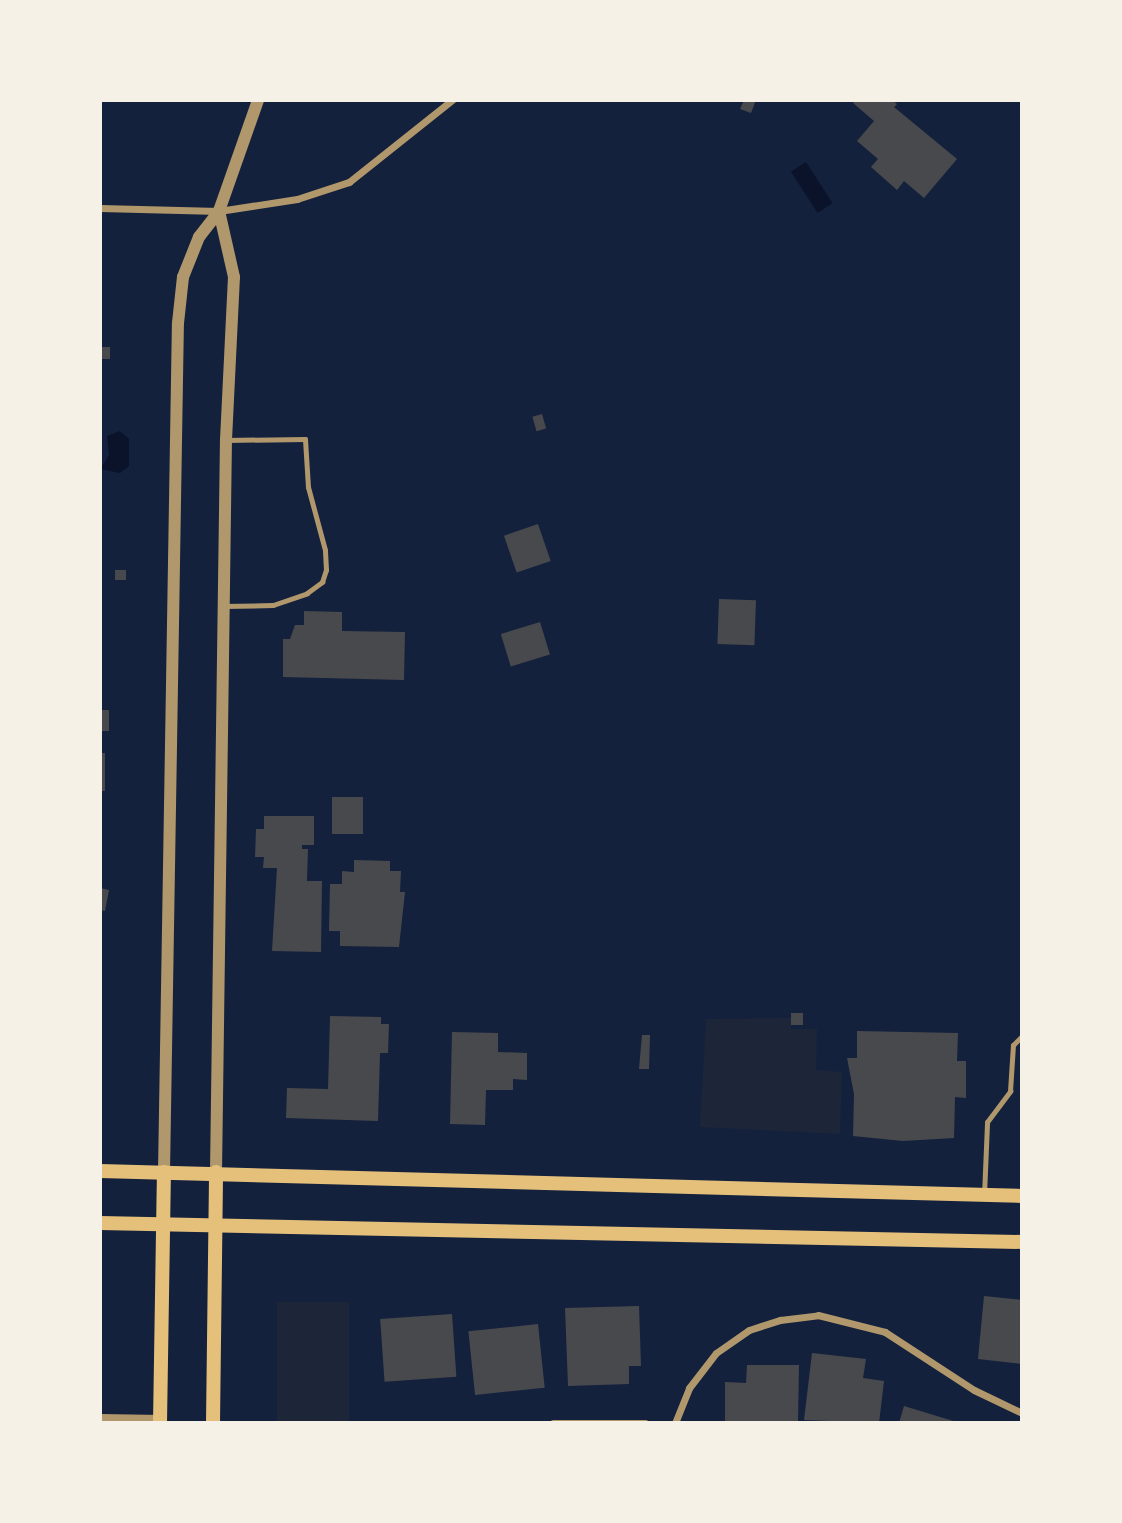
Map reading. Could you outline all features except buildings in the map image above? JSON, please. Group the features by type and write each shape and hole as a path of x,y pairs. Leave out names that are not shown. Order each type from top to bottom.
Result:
{"main road":[{"path":"100,1171 216,1172 1022,1196"},
{"path":"160,1420 164,1172"},
{"path":"213,1423 216,1172"},
{"path":"100,1223 1022,1242"}],"street":[{"path":"164,1172 175,365 183,277 199,237 219,211 258,100"},
{"path":"100,208 219,211 297,199 349,182 452,100"},
{"path":"216,1172 226,440 234,277 219,211"},
{"path":"675,1423 689,1388 716,1353 749,1330 780,1320 818,1315 885,1332 974,1390 1022,1413"},
{"path":"100,1417 160,1420"},
{"path":"553,1423 645,1423"}],"lane":[{"path":"223,606 273,605 307,593 322,582 326,570 326,550 308,487 305,439 226,440"},
{"path":"984,1195 988,1122 1010,1091 1013,1045 1022,1036"}],"shaded area":[{"path":"806,162 833,203 818,213 791,172"},
{"path":"120,431 129,439 129,466 120,473 100,469 109,455 107,436"},
{"path":"791,1018 791,1029 817,1029 816,1070 842,1072 840,1134 700,1127 706,1019"},
{"path":"277,1302 349,1302 349,1423 277,1423"}]}
